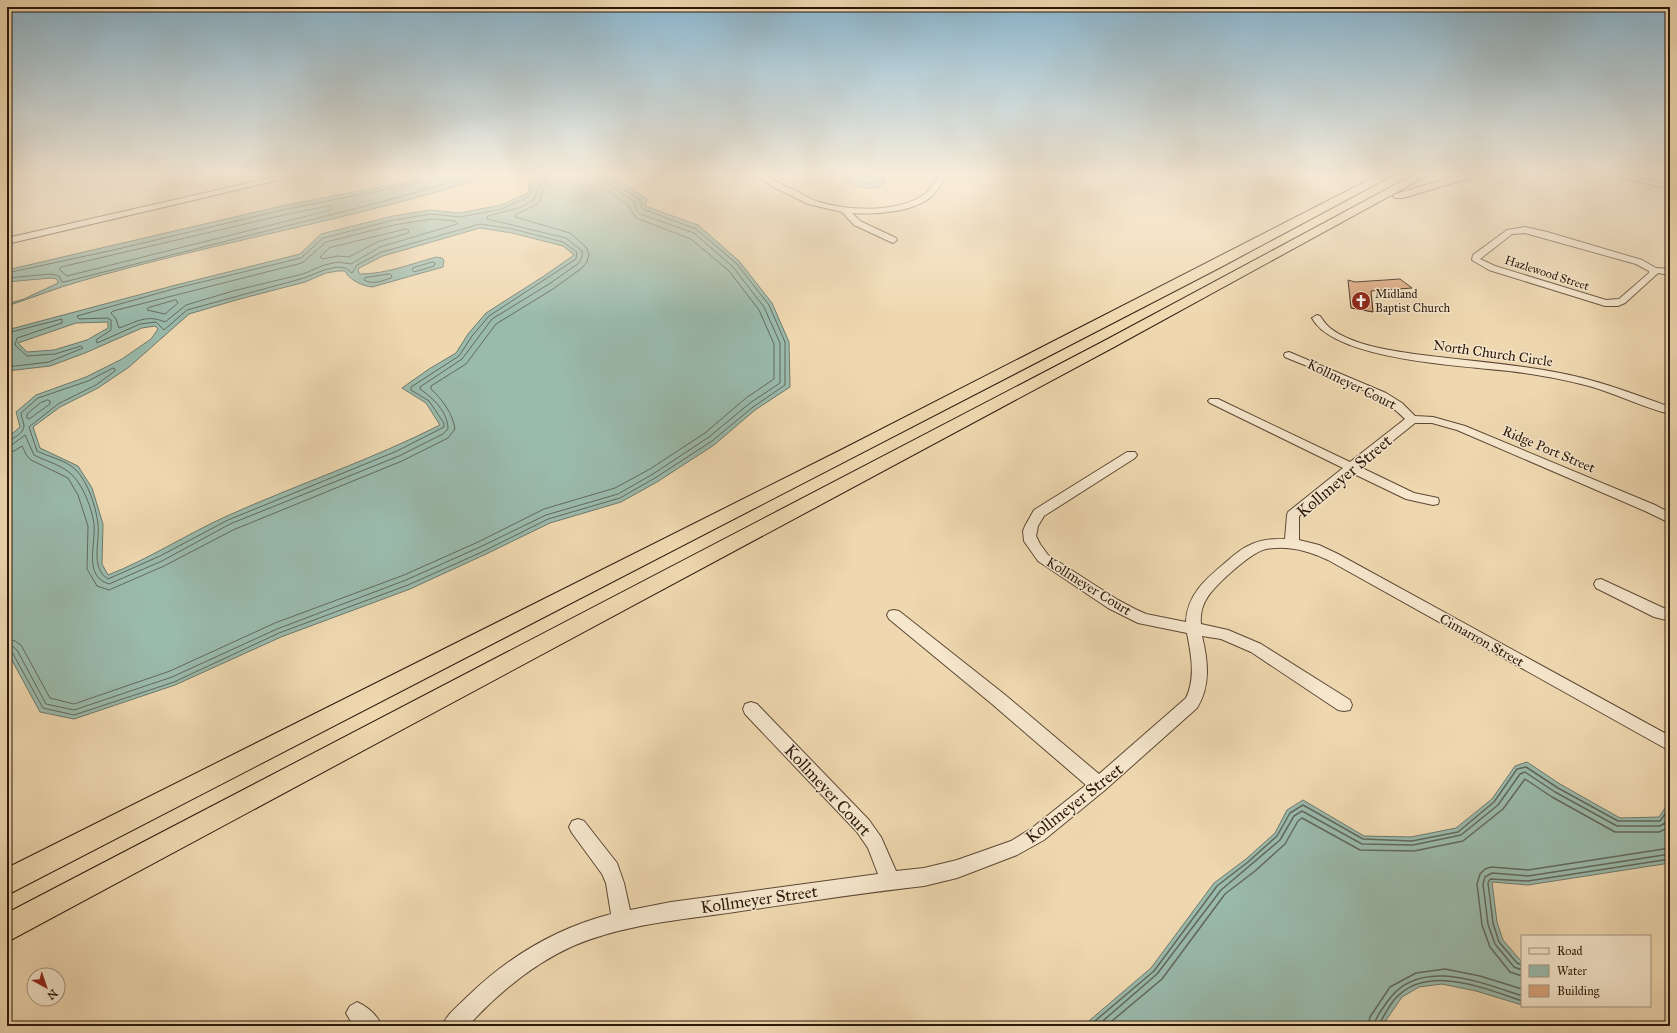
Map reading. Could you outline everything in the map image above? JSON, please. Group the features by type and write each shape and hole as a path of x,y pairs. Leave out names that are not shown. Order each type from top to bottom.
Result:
{"highway":[{"path":"7,882 847,454 1297,221"},
{"path":"7,928 1067,366 1335,221"},
{"path":"1315,232 1338,221"}],"street":[{"path":"7,241 91,221"},
{"path":"856,221 893,240"},
{"name":"Hazlewood Street","path":"1525,230 1544,234 1639,262 1654,270 1653,274 1622,301 1612,303 1597,301 1492,268 1476,260 1478,254 1510,232 1525,230"},
{"path":"1654,270 1670,272"},
{"name":"North Church Circle","path":"1317,318 1321,326 1333,334 1349,341 1384,351 1584,381 1670,411"},
{"name":"Kollmeyer Court","path":"1289,354 1393,402 1406,411 1412,419"},
{"path":"1214,401 1410,496 1433,502"},
{"name":"Kollmeyer Street","path":"453,1026 481,998 506,977 547,950 586,931 642,916 890,881 924,878 956,869 1017,847 1038,834 1099,785 1181,714 1193,701 1198,685 1199,670 1198,653 1192,628 1194,611 1209,583 1250,549 1262,544 1292,543 1293,515 1412,419"},
{"name":"Ridge Port Street","path":"1412,419 1433,420 1461,428 1650,508 1670,519"},
{"name":"Kollmeyer Court","path":"1131,455 1039,514 1031,523 1029,534 1031,542 1042,558 1112,604 1144,619 1223,634 1256,648 1344,705"},
{"name":"Cimarron Street","path":"1292,543 1314,548 1333,557 1670,744"},
{"path":"1602,584 1659,613 1670,616"},
{"path":"894,615 998,699 1099,785"},
{"name":"Kollmeyer Court","path":"751,709 863,826 875,843 890,881"},
{"path":"578,827 610,869 615,883 622,921"}],"water":[{"path":"216,221 321,221 133,267 72,284 7,306 7,304 24,299 58,283 57,279 51,278 7,282 7,270"},
{"path":"372,221 687,221 698,225 739,261 772,303 789,342 790,387 755,410 714,445 657,482 621,502 550,523 410,589 281,637 175,685 74,719 40,712 7,651 7,438 20,427 16,412 36,395 86,377 122,359 151,339 158,329 155,326 142,328 85,353 50,366 7,371 7,330 300,254 321,234","holes":["480,228 512,233 563,246 574,255 486,313 468,334 456,353 429,369 402,388 426,403 440,425 361,461 227,516 138,562 108,575 102,564 103,524 92,488 78,466 40,448 33,427 60,407 98,388 129,367 189,314 305,282 326,273 338,271 345,271 357,282 372,287 443,267 444,260 436,257 398,268 370,274 360,274 358,271 359,268 383,256","108,322 108,328 87,340 54,350 27,352 18,343 76,323"]},
{"path":"1527,762 1560,784 1620,818 1659,817 1667,805 1666,792 1670,795 1670,863 1528,885 1492,882 1497,922 1503,940 1521,961 1521,1005 1476,991 1442,984 1419,987 1402,997 1382,1026 1083,1026 1151,968 1214,883 1246,859 1275,833 1287,810 1303,800 1364,836 1411,837 1456,828 1492,799 1515,766"}],"building":[{"name":"Midland Baptist Church","path":"1400,279 1412,288 1371,291 1373,312 1351,308 1348,280 1355,282"}],"place":[{"name":"Midland Baptist Church","path":"1361,301"}]}
